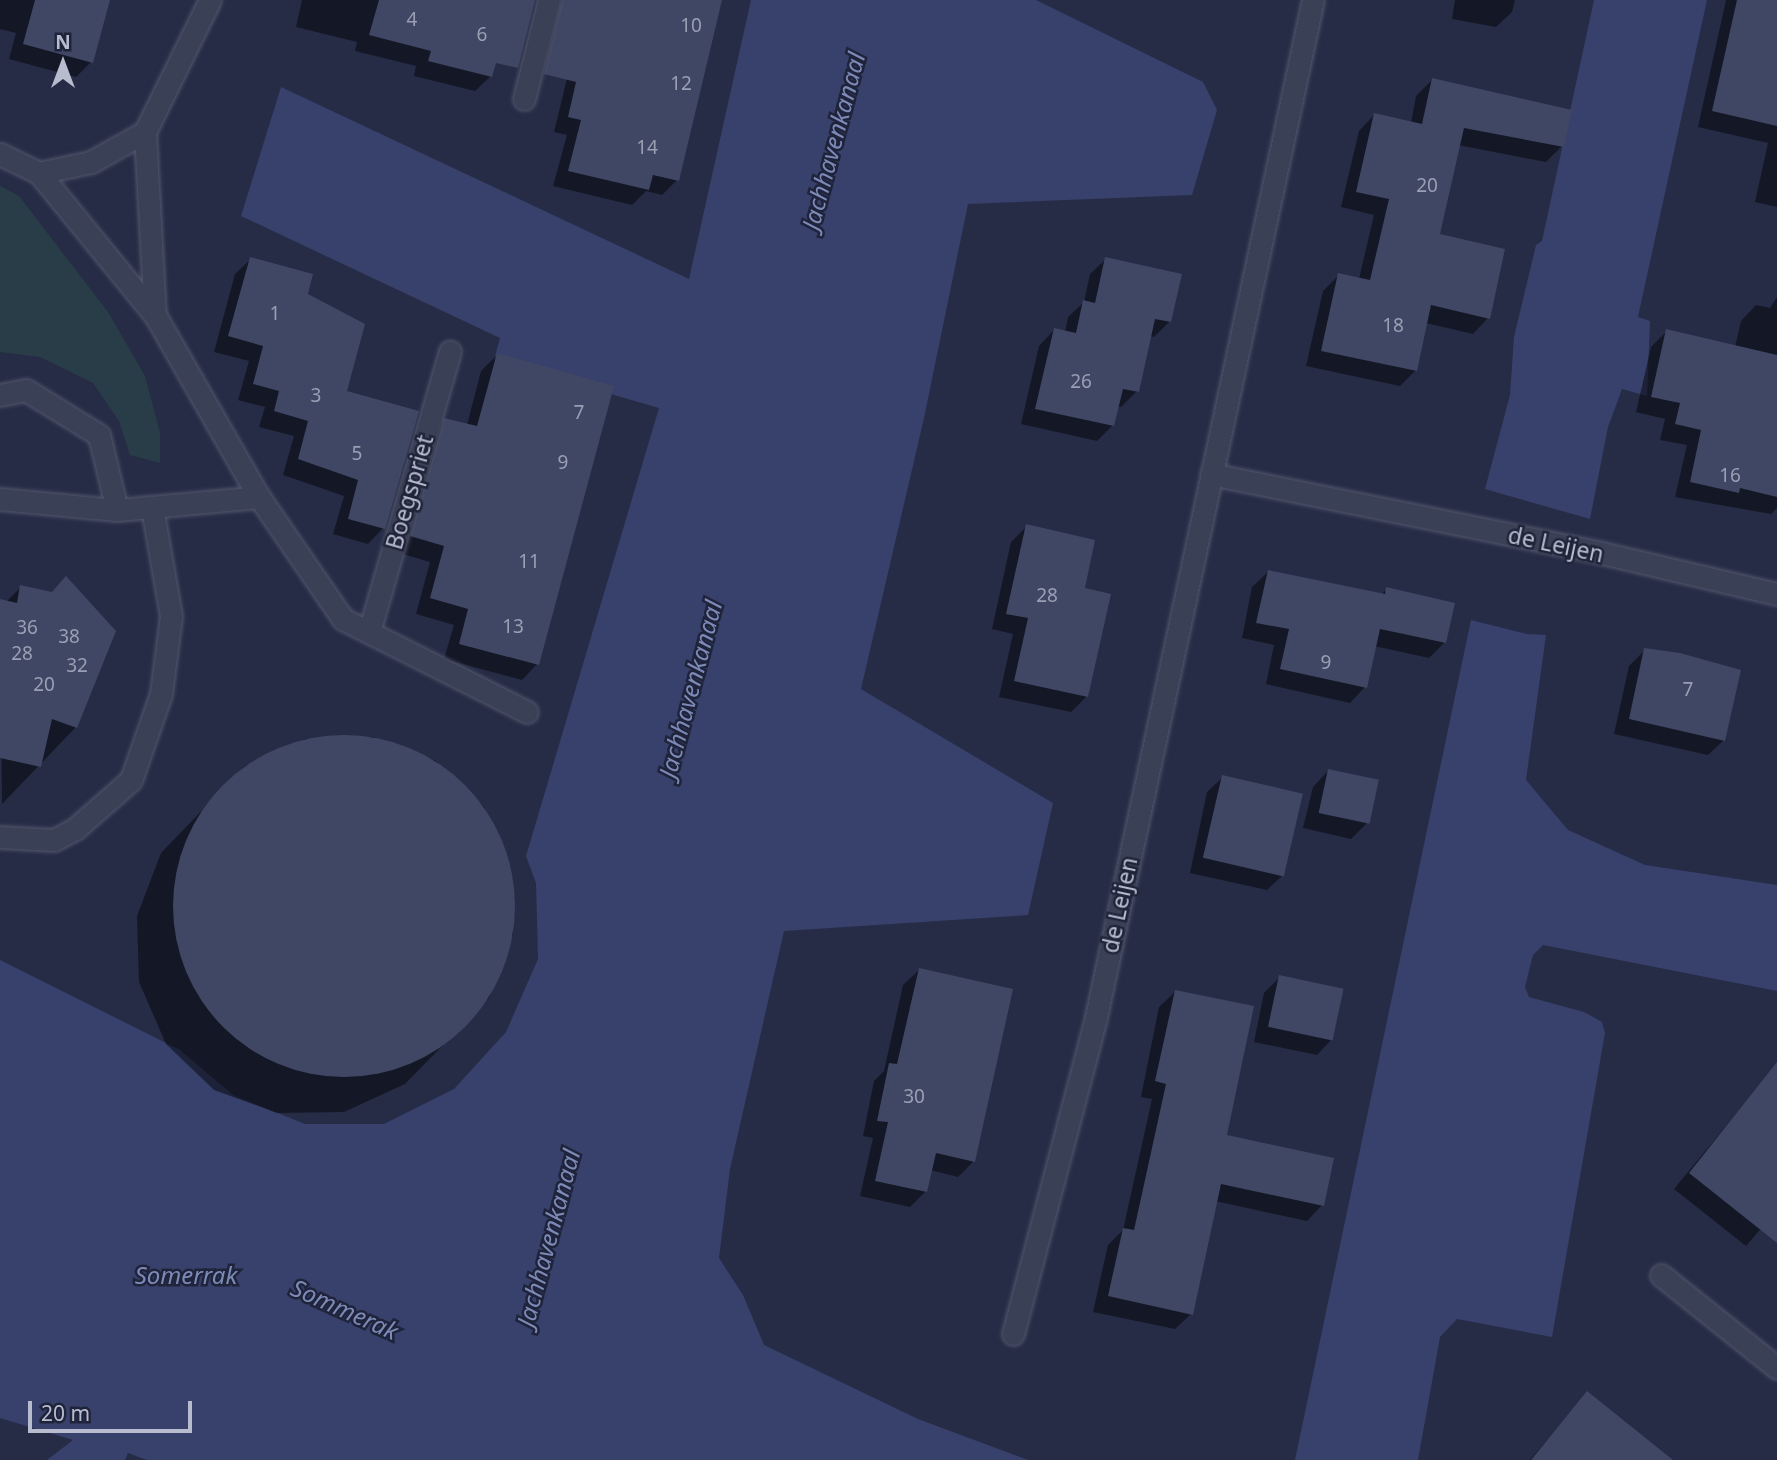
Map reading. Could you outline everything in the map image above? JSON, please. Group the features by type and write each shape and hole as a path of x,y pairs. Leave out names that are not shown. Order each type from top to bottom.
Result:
{"street":[{"path":"155,315 145,132 210,0"},
{"path":"524,99 549,0"},
{"name":"de Leijen","path":"1013,1334 1096,1017 1313,0"},
{"path":"39,173 91,162 145,132"},
{"path":"0,154 39,173 155,315 259,498 343,619 527,712"},
{"name":"Boegspriet","path":"369,632 450,351"},
{"path":"0,395 26,390 99,435 117,510"},
{"name":"de Leijen","path":"1211,474 1602,553 1777,594"},
{"path":"0,499 117,510 259,498"},
{"path":"0,837 54,840 75,829 131,780 161,694 171,617 152,507"},
{"path":"1661,1275 1777,1368"}],"shaded area":[{"path":"0,186 19,196 108,312 145,376 160,433 160,463 130,455 119,421 93,383 40,357 0,352"}],"water":[{"path":"751,0 1036,0 1203,82 1217,110 1192,195 968,204 924,418 861,689 1053,803 1028,915 784,931 730,1169 719,1258 743,1295 764,1345 918,1419 1028,1460 147,1460 128,1453 125,1460 47,1460 73,1440 0,1418 0,960 180,1050 233,1095 305,1124 384,1124 454,1089 506,1032 538,959 536,883 526,856 659,408 494,360 500,338 241,216 281,87 689,279"},
{"path":"1594,0 1707,0 1638,317 1650,321 1647,396 1622,389 1608,427 1590,519 1485,489 1510,395 1514,337 1536,245 1542,241"},
{"path":"1471,620 1527,634 1546,635 1526,780 1568,830 1645,865 1777,885 1777,991 1543,945 1533,955 1525,987 1529,997 1584,1012 1602,1022 1605,1033 1552,1337 1457,1319 1440,1337 1418,1460 1295,1460"}],"building":[{"path":"35,0 110,0 93,63 23,44"},
{"path":"379,0 535,0 518,68 496,63 492,77 428,61 431,51 369,35"},
{"path":"562,0 722,0 679,181 653,175 649,190 568,171 581,120 568,117 576,82 544,74"},
{"path":"1737,0 1777,0 1777,126 1712,111"},
{"path":"1432,78 1572,110 1564,147 1464,128 1440,234 1505,249 1490,319 1431,305 1417,371 1321,351 1338,273 1370,280 1389,199 1356,192 1374,113 1422,124"},
{"path":"250,257 313,274 308,294 365,324 347,391 419,411 385,529 348,519 358,480 298,459 308,421 274,411 279,391 253,384 263,346 228,336"},
{"path":"1105,257 1182,274 1171,322 1155,319 1139,392 1123,389 1114,426 1035,409 1054,328 1076,333 1083,300 1095,303"},
{"path":"1666,329 1777,355 1777,497 1740,488 1739,493 1690,482 1701,430 1675,424 1680,403 1651,397"},
{"path":"497,353 614,386 539,665 459,644 468,609 430,598 444,546 410,536 444,418 477,426"},
{"path":"1026,524 1095,540 1085,588 1111,594 1088,697 1014,681 1028,618 1006,614"},
{"path":"1268,570 1385,594 1386,587 1455,603 1446,643 1380,629 1367,688 1280,669 1289,629 1256,623"},
{"path":"66,576 116,631 77,728 52,719 41,767 0,758 0,599 17,603 20,585 52,592"},
{"path":"1644,648 1680,653 1741,670 1725,741 1629,719"},
{"path":"344,735 377,738 409,748 439,764 465,785 486,811 502,841 512,873 515,906 512,939 502,971 486,1001 465,1027 439,1048 409,1064 377,1074 344,1077 311,1074 279,1064 249,1048 223,1027 202,1001 186,971 176,939 173,906 176,873 186,841 202,811 223,785 249,764 279,748 311,738"},
{"path":"1328,769 1379,780 1370,824 1319,813"},
{"path":"1222,775 1303,794 1284,876 1203,858"},
{"path":"919,968 1013,989 975,1162 936,1153 927,1192 875,1181 888,1122 877,1121 889,1063 897,1064"},
{"path":"1279,975 1344,989 1333,1041 1268,1027"},
{"path":"1175,990 1254,1006 1227,1135 1334,1158 1324,1206 1221,1184 1193,1315 1108,1296 1123,1228 1134,1230 1166,1084 1155,1081"},
{"path":"1777,1062 1777,1243 1689,1173"},
{"path":"1587,1391 1673,1460 1531,1460"}],"water label":[{"name":"Jachhavenkanaal","path":"833,141"},
{"name":"Jachhavenkanaal","path":"690,689"},
{"name":"Jachhavenkanaal","path":"548,1238"},
{"name":"Somerrak","path":"186,1275"},
{"name":"Sommerak","path":"345,1309"}]}
